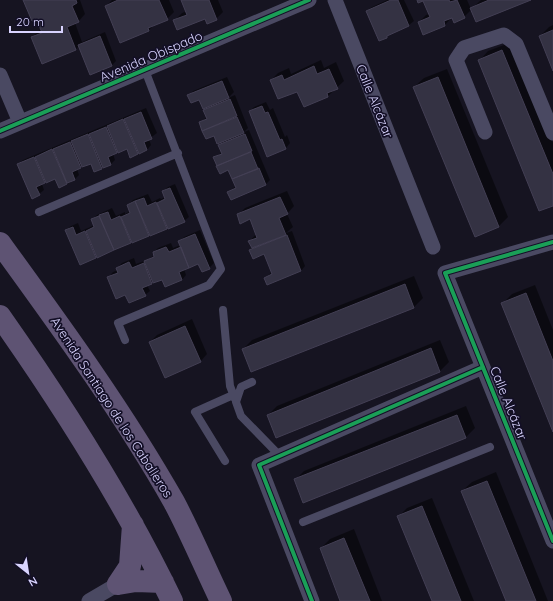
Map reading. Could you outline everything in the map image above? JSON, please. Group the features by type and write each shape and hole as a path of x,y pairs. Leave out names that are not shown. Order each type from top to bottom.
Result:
{"main road":[{"name":"Avenida Santiago de los Caballeros","path":"0,243 69,338 143,449 174,504 221,601"},
{"path":"0,316 84,443 133,525 167,592"},
{"path":"118,584 130,566 133,525"},
{"path":"118,584 136,581 167,592"}],"street":[{"name":"Avenida Obispado","path":"0,130 309,0"},
{"name":"Calle Alcázar","path":"335,0 433,247"},
{"path":"485,132 456,60 464,48 504,36 516,44 553,133"},
{"path":"0,75 20,122"},
{"name":"Calle Alcázar","path":"553,242 445,273 553,541"},
{"path":"312,601 260,465 483,367"},
{"path":"89,601 118,584"}],"lane":[{"path":"125,340 118,323 209,285 221,268 145,70"},
{"path":"39,212 178,154"},
{"path":"223,310 230,386 241,416 280,456"},
{"path":"225,461 195,412 234,398 241,387 252,382"},
{"path":"303,522 490,447"}],"building":[{"path":"23,0 76,0 77,3 72,6 79,22 67,27 76,50 42,64 31,37 42,33 37,20 32,21"},
{"path":"118,0 159,0 168,20 148,28 149,31 120,43 105,6"},
{"path":"181,0 209,0 217,20 207,24 205,19 177,30 173,20 187,15"},
{"path":"391,0 398,0 409,26 379,41 366,11"},
{"path":"417,0 449,0 450,2 457,0 465,18 454,23 452,18 444,21 445,26 423,35 418,22 430,17 423,1 418,3"},
{"path":"489,0 531,0 476,22 470,8"},
{"path":"553,30 553,71 539,36"},
{"path":"100,36 112,66 90,75 78,45"},
{"path":"502,50 553,174 553,206 539,211 478,60"},
{"path":"314,66 317,74 329,69 338,89 327,93 328,97 304,107 297,92 278,99 270,80 282,75 284,80"},
{"path":"438,77 499,227 475,237 413,87"},
{"path":"222,81 229,98 203,109 199,100 191,103 187,95"},
{"path":"230,99 237,116 202,131 199,122 207,119 203,110"},
{"path":"262,106 265,113 268,112 280,140 282,139 286,149 267,157 249,111"},
{"path":"141,112 152,139 144,142 147,150 139,154 124,119"},
{"path":"237,117 244,133 217,144 214,136 206,139 202,131"},
{"path":"123,119 138,154 130,158 127,149 118,153 107,126"},
{"path":"106,127 117,153 108,157 111,165 103,168 89,134"},
{"path":"88,134 102,169 94,172 91,164 82,167 71,141"},
{"path":"245,134 252,151 217,166 213,157 222,154 218,145"},
{"path":"70,142 81,168 72,172 75,180 67,183 53,149"},
{"path":"52,149 67,184 59,188 55,179 46,183 35,157"},
{"path":"251,152 258,169 232,179 228,170 220,174 216,166"},
{"path":"34,157 45,183 36,187 40,195 32,199 17,164"},
{"path":"259,168 266,185 231,200 227,192 236,188 232,179"},
{"path":"170,188 185,222 168,229 157,203 165,199 162,191"},
{"path":"280,197 288,214 279,218 286,235 252,248 248,241 257,238 250,219 240,224 237,214"},
{"path":"144,198 147,206 156,202 167,229 150,236 135,201"},
{"path":"135,201 149,236 132,243 121,217 130,213 127,205"},
{"path":"108,212 111,220 120,216 131,243 114,250 99,215"},
{"path":"99,216 114,250 97,258 86,231 94,227 91,219"},
{"path":"73,227 76,235 85,231 96,258 80,265 65,230"},
{"path":"195,234 210,269 202,272 198,264 189,268 178,241"},
{"path":"287,235 301,271 267,285 264,278 272,274 264,254 253,259 249,250"},
{"path":"166,247 169,252 181,247 189,268 179,272 182,280 165,287 162,280 153,283 144,261 154,257 153,252"},
{"path":"129,262 132,268 144,263 152,284 142,288 146,296 129,303 125,295 116,299 107,277 118,273 116,268"},
{"path":"405,284 414,308 251,372 242,349"},
{"path":"526,293 553,361 553,432 501,303"},
{"path":"185,326 201,362 165,378 149,342"},
{"path":"431,348 440,372 276,438 267,415"},
{"path":"457,415 466,438 303,503 294,479"},
{"path":"487,481 536,601 506,601 461,491"},
{"path":"422,506 461,601 432,601 397,516"},
{"path":"344,538 370,601 340,601 320,548"}],"cycle path":[{"path":"0,131 309,0"},
{"path":"553,242 445,273 553,541"},
{"path":"312,601 259,465 483,367"}]}
